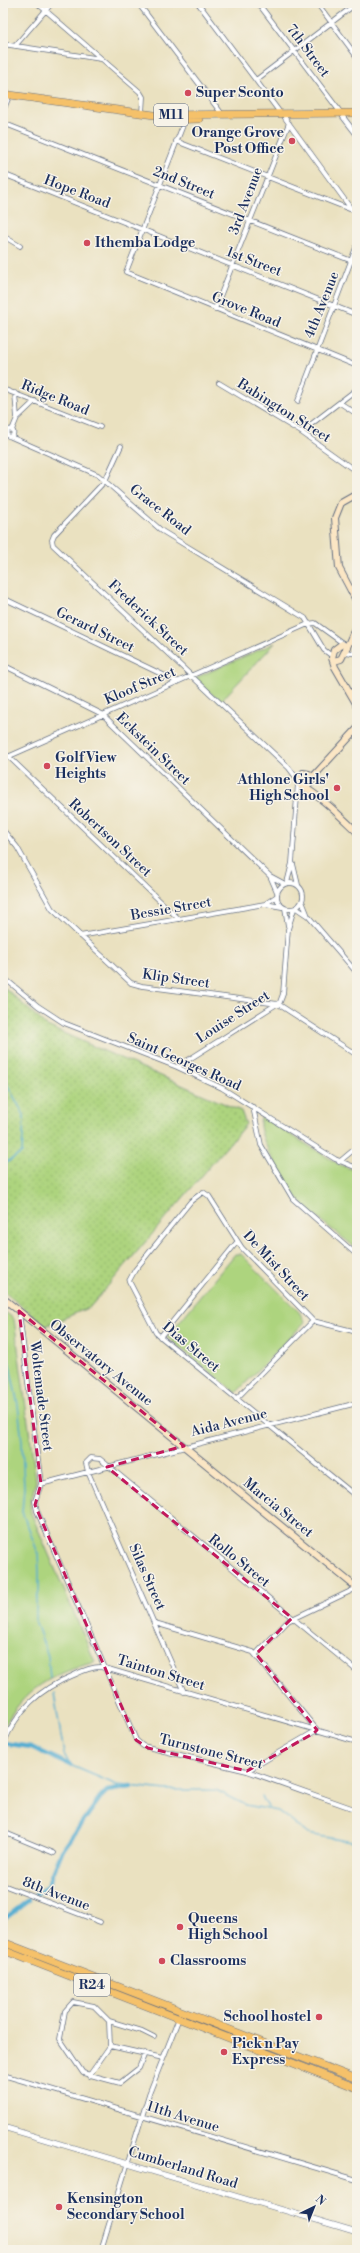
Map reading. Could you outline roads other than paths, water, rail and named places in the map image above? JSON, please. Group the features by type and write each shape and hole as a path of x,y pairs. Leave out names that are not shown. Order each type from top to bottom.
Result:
{"main road":[{"name":"M11","path":"5,97 142,113 285,118"},
{"name":"M11","path":"5,97 153,119 185,120 342,115 357,116"},
{"name":"M11","path":"342,115 357,112"},
{"path":"357,494 349,497 340,505 335,518 339,568 357,602"},
{"path":"345,648 336,648 332,657 336,661 345,648 356,626"},
{"path":"338,673 345,648"},
{"name":"Grace Road","path":"332,657 338,673 357,705"},
{"path":"306,787 323,765 357,729"},
{"path":"301,777 323,765"},
{"path":"301,777 312,780 321,799"},
{"path":"301,777 306,787 357,832"},
{"name":"Observatory Avenue","path":"3,1298 184,1446"},
{"name":"Marcia Street","path":"184,1446 357,1588"},
{"name":"R24","path":"3,1942 357,2079"},
{"name":"R24","path":"3,1950 357,2088"}],"street":[{"path":"37,3 142,94 142,113"},
{"path":"15,46 52,3"},
{"path":"138,3 223,115"},
{"path":"198,3 355,211"},
{"name":"7th Street","path":"258,3 357,135"},
{"path":"317,3 357,57"},
{"path":"256,80 357,3"},
{"path":"3,44 102,59"},
{"path":"3,111 5,97"},
{"name":"3rd Avenue","path":"215,309 268,177 285,118"},
{"path":"142,230 185,120"},
{"name":"2nd Street","path":"3,123 357,263"},
{"path":"176,141 355,211"},
{"name":"Hope Road","path":"3,174 142,230"},
{"name":"1st Street","path":"142,230 357,315"},
{"name":"Grove Road","path":"142,230 126,268 127,273 357,366"},
{"path":"3,236 20,246"},
{"name":"4th Avenue","path":"316,350 357,245"},
{"path":"298,401 316,350"},
{"name":"Babington Street","path":"219,383 302,432 357,472"},
{"name":"Ridge Road","path":"3,389 100,427"},
{"path":"302,432 357,389"},
{"path":"15,393 17,418"},
{"path":"11,437 14,433 12,430 17,418 35,401"},
{"path":"340,403 357,414"},
{"path":"5,435 8,431 12,430"},
{"name":"Grace Road","path":"5,435 92,471 162,531 304,618 324,650 332,657"},
{"path":"105,481 120,446"},
{"name":"Frederick Street","path":"105,481 54,534 52,544 289,768 301,777"},
{"name":"Gerard Street","path":"3,598 178,682"},
{"path":"304,618 315,623 345,648 357,653"},
{"path":"308,624 315,623"},
{"name":"Kloof Street","path":"3,758 308,624"},
{"name":"Eckstein Street","path":"3,665 102,714 270,876 286,883"},
{"name":"Robertson Street","path":"8,756 179,919"},
{"path":"301,777 292,863 286,883 277,894 283,908 295,908 308,916 357,973"},
{"path":"298,800 306,787"},
{"name":"Klip Street","path":"3,830 17,846 52,909 128,982 135,985 278,1004 357,1055"},
{"path":"292,863 298,885 303,892 302,901 308,916"},
{"name":"Eckstein Street","path":"270,876 277,894"},
{"path":"286,883 298,885"},
{"name":"Bessie Street","path":"265,904 277,894"},
{"path":"295,908 302,901"},
{"name":"Bessie Street","path":"80,936 265,904 283,908"},
{"name":"Louise Street","path":"283,908 288,929"},
{"name":"Louise Street","path":"177,1067 278,1004 283,994 288,929 295,908"},
{"name":"Saint Georges Road","path":"3,977 38,1006 64,1023 177,1067 222,1088 340,1162 357,1168"},
{"path":"253,1107 261,1145 292,1199 357,1255"},
{"path":"340,1162 357,1147"},
{"name":"De Mist Street","path":"198,1194 203,1192 209,1196 237,1242 313,1321 357,1332"},
{"name":"Dias Street","path":"198,1194 135,1270 129,1281 149,1324 160,1337 357,1497"},
{"path":"160,1337 237,1242"},
{"name":"Woltemade Street","path":"19,1311 41,1484"},
{"path":"236,1398 313,1321"},
{"name":"Aida Avenue","path":"41,1484 268,1424 355,1404"},
{"path":"88,1472 86,1463 94,1457 100,1459 108,1466"},
{"name":"Rollo Street","path":"108,1466 357,1671"},
{"name":"Silas Street","path":"88,1472 184,1692"},
{"name":"Tainton Street","path":"41,1484 35,1501 38,1511 105,1668 357,1742"},
{"path":"256,1654 284,1624 292,1618 357,1588"},
{"path":"155,1623 242,1647 256,1654 317,1730 247,1771"},
{"path":"4,1743 20,1713 41,1692 57,1682 80,1672 94,1667 105,1668"},
{"name":"Turnstone Street","path":"105,1668 134,1735 141,1745 247,1771 357,1810"},
{"path":"3,1832 54,1853"},
{"name":"8th Avenue","path":"3,1885 100,1922"},
{"path":"145,2053 139,2068 122,2083 89,2076 75,2063 60,2040 65,2011 71,2004 79,2002 97,2008 109,2021 142,2031 154,2037"},
{"path":"101,2250 141,2116 182,2010"},
{"path":"89,2076 110,2046 109,2021"},
{"path":"110,2046 163,2058"},
{"name":"11th Avenue","path":"3,2075 357,2180"},
{"name":"Cumberland Road","path":"3,2127 357,2232"}],"waterway":[{"path":"3,1077 24,1115 22,1153 7,1162 3,1170"},
{"path":"3,1345 7,1352 18,1405 22,1442 24,1488 22,1512 38,1553 39,1591 36,1604 36,1623 48,1656 50,1678"},
{"path":"54,1693 64,1754 70,1765 117,1785 167,1790 216,1790 246,1805 278,1811 308,1834 357,1843"},
{"path":"3,1743 31,1747 70,1765"},
{"path":"36,1894 48,1886 62,1851 100,1798 107,1791 131,1787"},
{"path":"262,1797 268,1807"},
{"path":"3,1920 29,1900"}],"place":[{"name":"Super Sconto","path":"188,93"},
{"name":"Orange Grove Post Office","path":"292,141"},
{"name":"Ithemba Lodge","path":"87,243"},
{"name":"Golf View Heights","path":"47,766"},
{"name":"Athlone Girls' High School","path":"337,788"},
{"name":"Queens High School","path":"180,1927"},
{"name":"Classrooms","path":"162,1961"},
{"name":"School hostel","path":"319,2017"},
{"name":"Pick n Pay Express","path":"224,2052"},
{"name":"Kensington Secondary School","path":"59,2207"}]}
